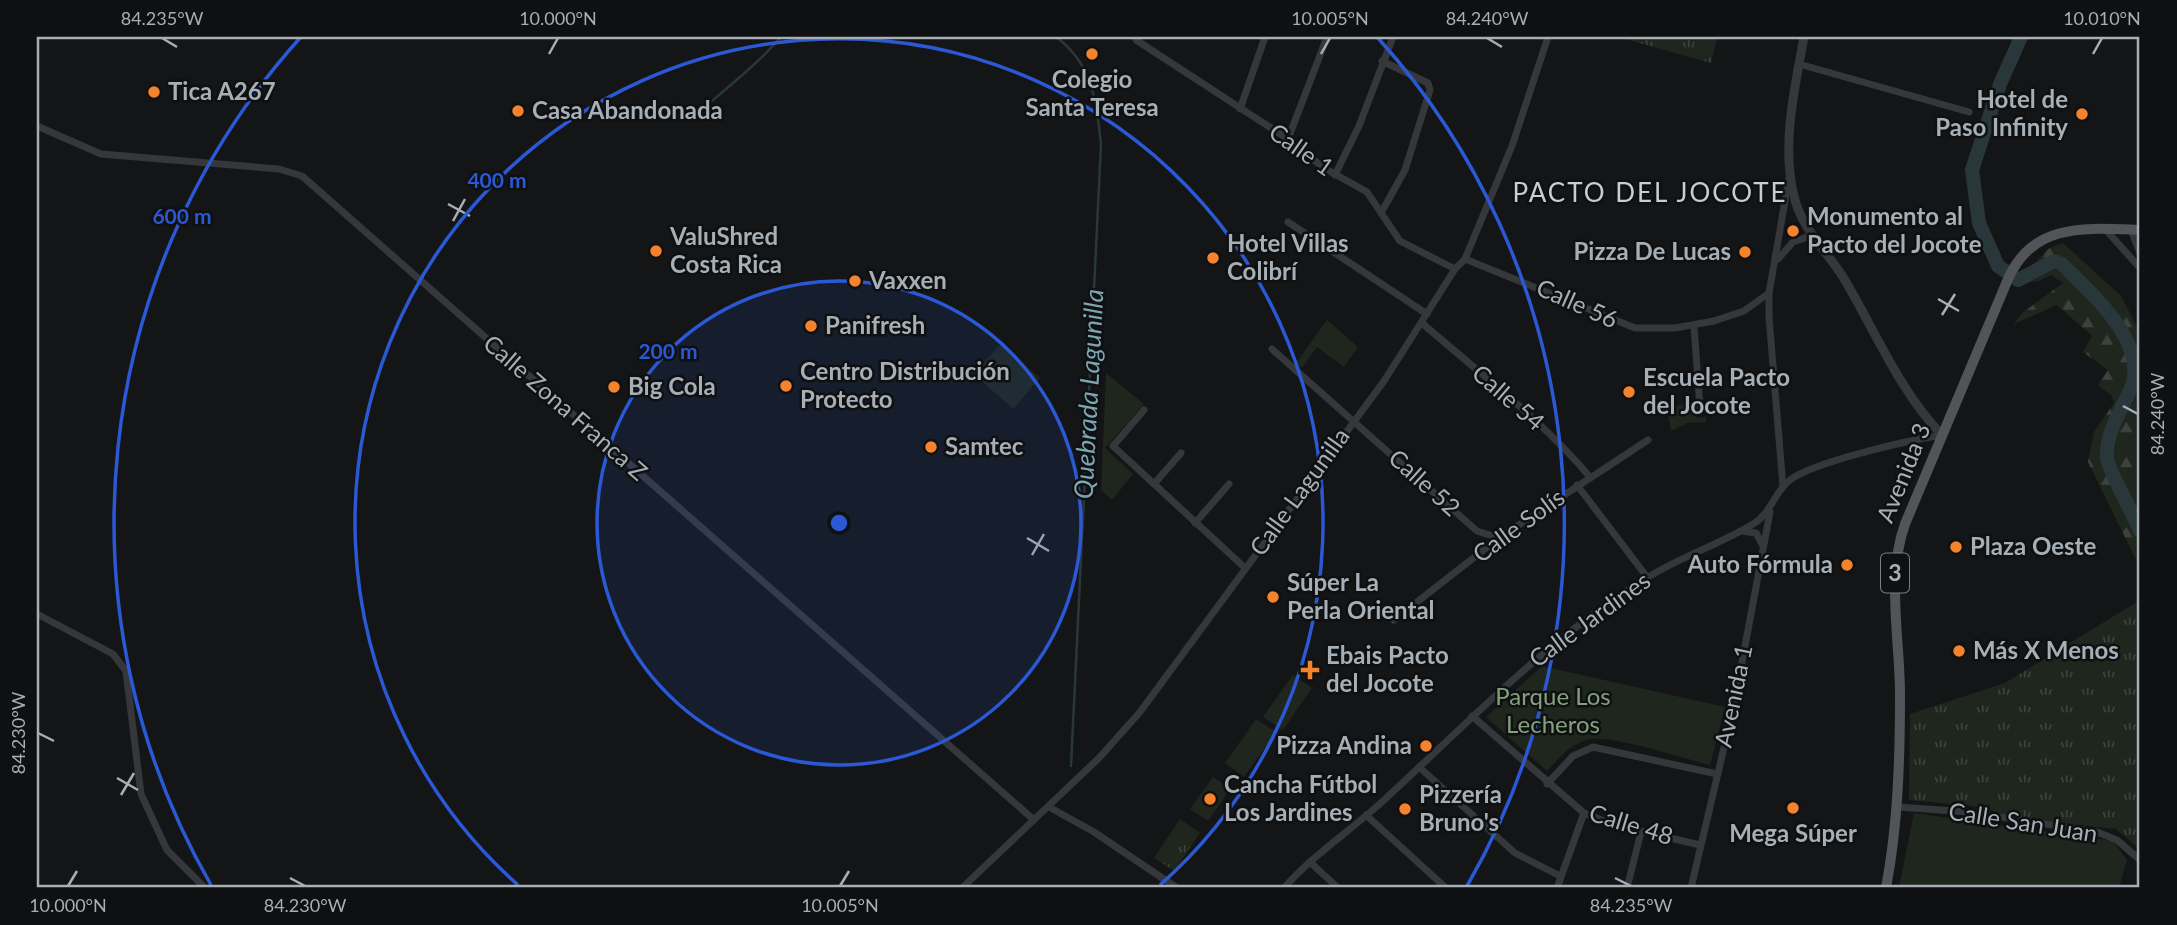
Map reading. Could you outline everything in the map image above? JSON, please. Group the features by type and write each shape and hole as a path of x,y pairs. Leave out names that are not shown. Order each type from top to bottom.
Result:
{"main road":[{"name":"Avenida 3","path":"1885,888 1898,807 1900,695 1896,553 2010,274 2023,253 2046,237 2066,232 2135,230"}],"street":[{"path":"1240,109 1264,37"},
{"path":"1288,139 1327,37"},
{"path":"1335,175 1359,126 1392,37"},
{"name":"Calle Lagunilla","path":"962,888 1125,731 1352,420 1384,381 1455,269 1465,259 1512,146 1548,37"},
{"path":"1804,37 1789,125 1788,187 1796,212 1844,280 1922,415 1942,435"},
{"name":"Calle 1","path":"1137,38 1288,139 1335,175 1367,192 1400,241 1455,269"},
{"path":"1381,61 1428,83 1430,90 1405,170 1381,213"},
{"path":"1799,64 1969,112"},
{"path":"1783,487 1769,293 1788,187 1794,100"},
{"name":"Calle Zona Franca Z","path":"37,126 102,155 279,169 312,184 1034,820"},
{"path":"1790,171 1793,194 1804,222"},
{"path":"1288,222 1427,314"},
{"path":"2106,230 2140,268"},
{"path":"2135,230 2140,253"},
{"path":"1775,262 1793,242 1813,236"},
{"name":"Calle 56","path":"1465,259 1625,326 1659,330 1694,326 1744,311 1769,293"},
{"name":"Calle 54","path":"1422,323 1571,454 1590,477"},
{"path":"1694,326 1700,408"},
{"name":"Calle 52","path":"1272,349 1477,531 1499,538"},
{"path":"1144,410 1113,446 1244,567"},
{"name":"Calle Jardines","path":"1284,888 1564,634 1647,577 1742,531 1763,517 1783,487 1800,474 1862,454 1942,435"},
{"name":"Calle Solís","path":"1394,620 1499,538 1648,440"},
{"path":"1154,484 1181,453"},
{"path":"1195,523 1229,484"},
{"path":"1577,485 1647,577"},
{"name":"Avenida 1","path":"1691,888 1740,675 1762,546 1773,503"},
{"path":"1742,531 1756,533 1762,546"},
{"path":"37,614 113,654 125,671 141,794 167,850 205,888"},
{"name":"Calle 48","path":"1472,716 1547,784 1584,813 1641,832 1700,845"},
{"path":"1547,784 1573,756 1593,747 1717,774"},
{"path":"1419,767 1515,853 1560,876"},
{"path":"1049,807 1094,832 1177,888"},
{"name":"Calle San Juan","path":"1898,807 1968,812 2097,832 2117,840 2140,860"},
{"path":"1557,888 1584,813"},
{"path":"1366,815 1446,888"},
{"path":"1627,888 1641,832"},
{"path":"1310,862 1338,888"}],"green space":[{"path":"1618,37 1717,37 1711,63"},
{"path":"2063,243 2121,296 2140,332 2140,568 2088,462 2094,432 2114,403 2112,396 2098,385 2108,370 2083,352 2092,336 2057,305 2014,324 2022,313 2063,283 2051,275 2039,281 2016,283 2048,249"},
{"path":"1327,320 1358,347 1344,367 1317,347 1302,368 1296,363"},
{"path":"1000,344 1040,378 1013,409 974,374"},
{"path":"1106,373 1144,404 1105,448 1133,474 1112,500 1101,490"},
{"path":"1691,403 1691,412 1698,418 1706,417 1706,422 1687,423 1671,431 1667,407"},
{"path":"2140,600 2140,849 2116,829 2024,819 1973,806 1909,800 1910,714 2005,683"},
{"name":"Parque Los Lecheros","path":"1542,666 1725,707 1710,765 1633,744 1591,739 1572,747 1547,771 1486,717"},
{"path":"1293,675 1312,688 1283,730 1263,717"},
{"path":"1256,719 1276,732 1244,777 1225,763"},
{"name":"Cancha Fútbol Los Jardines","path":"1213,777 1230,789 1208,821 1190,809"},
{"path":"1914,813 2113,841 2127,860 2119,888 1899,888"},
{"path":"1180,819 1200,833 1174,871 1154,858"}],"waterway":[{"path":"690,120 748,70 781,37"},
{"name":"Quebrada Lagunilla","path":"1056,37 1078,59 1085,71 1094,98 1101,144 1071,766"},
{"path":"2021,37 2000,84 1972,170 1979,223 1998,266 2018,280 2054,261 2062,264 2102,305 2125,338 2132,355 2134,373 2130,391 2111,432 2107,457 2140,531"}],"place":[{"name":"Colegio Santa Teresa","path":"1092,54"},
{"name":"Tica A267","path":"154,92"},
{"name":"Casa Abandonada","path":"518,111"},
{"name":"Hotel de Paso Infinity","path":"2082,114"},
{"name":"Monumento al Pacto del Jocote","path":"1793,231"},
{"name":"ValuShred Costa Rica","path":"656,251"},
{"name":"Pizza De Lucas","path":"1745,252"},
{"name":"Hotel Villas Colibrí","path":"1213,258"},
{"name":"Vaxxen","path":"855,281"},
{"name":"Panifresh","path":"811,326"},
{"name":"Centro Distribución Protecto","path":"786,386"},
{"name":"Big Cola","path":"614,387"},
{"name":"Escuela Pacto del Jocote","path":"1629,392"},
{"name":"Samtec","path":"931,447"},
{"name":"Plaza Oeste","path":"1956,547"},
{"name":"Auto Fórmula","path":"1847,565"},
{"name":"Súper La Perla Oriental","path":"1273,597"},
{"name":"Más X Menos","path":"1959,651"},
{"name":"Ebais Pacto del Jocote","path":"1310,670"},
{"name":"Pizza Andina","path":"1426,746"},
{"name":"Cancha Fútbol Los Jardines","path":"1210,799"},
{"name":"Mega Súper","path":"1793,808"},
{"name":"Pizzería Bruno's","path":"1405,809"}],"district":[{"name":"PACTO DEL JOCOTE","path":"1650,193"}]}
